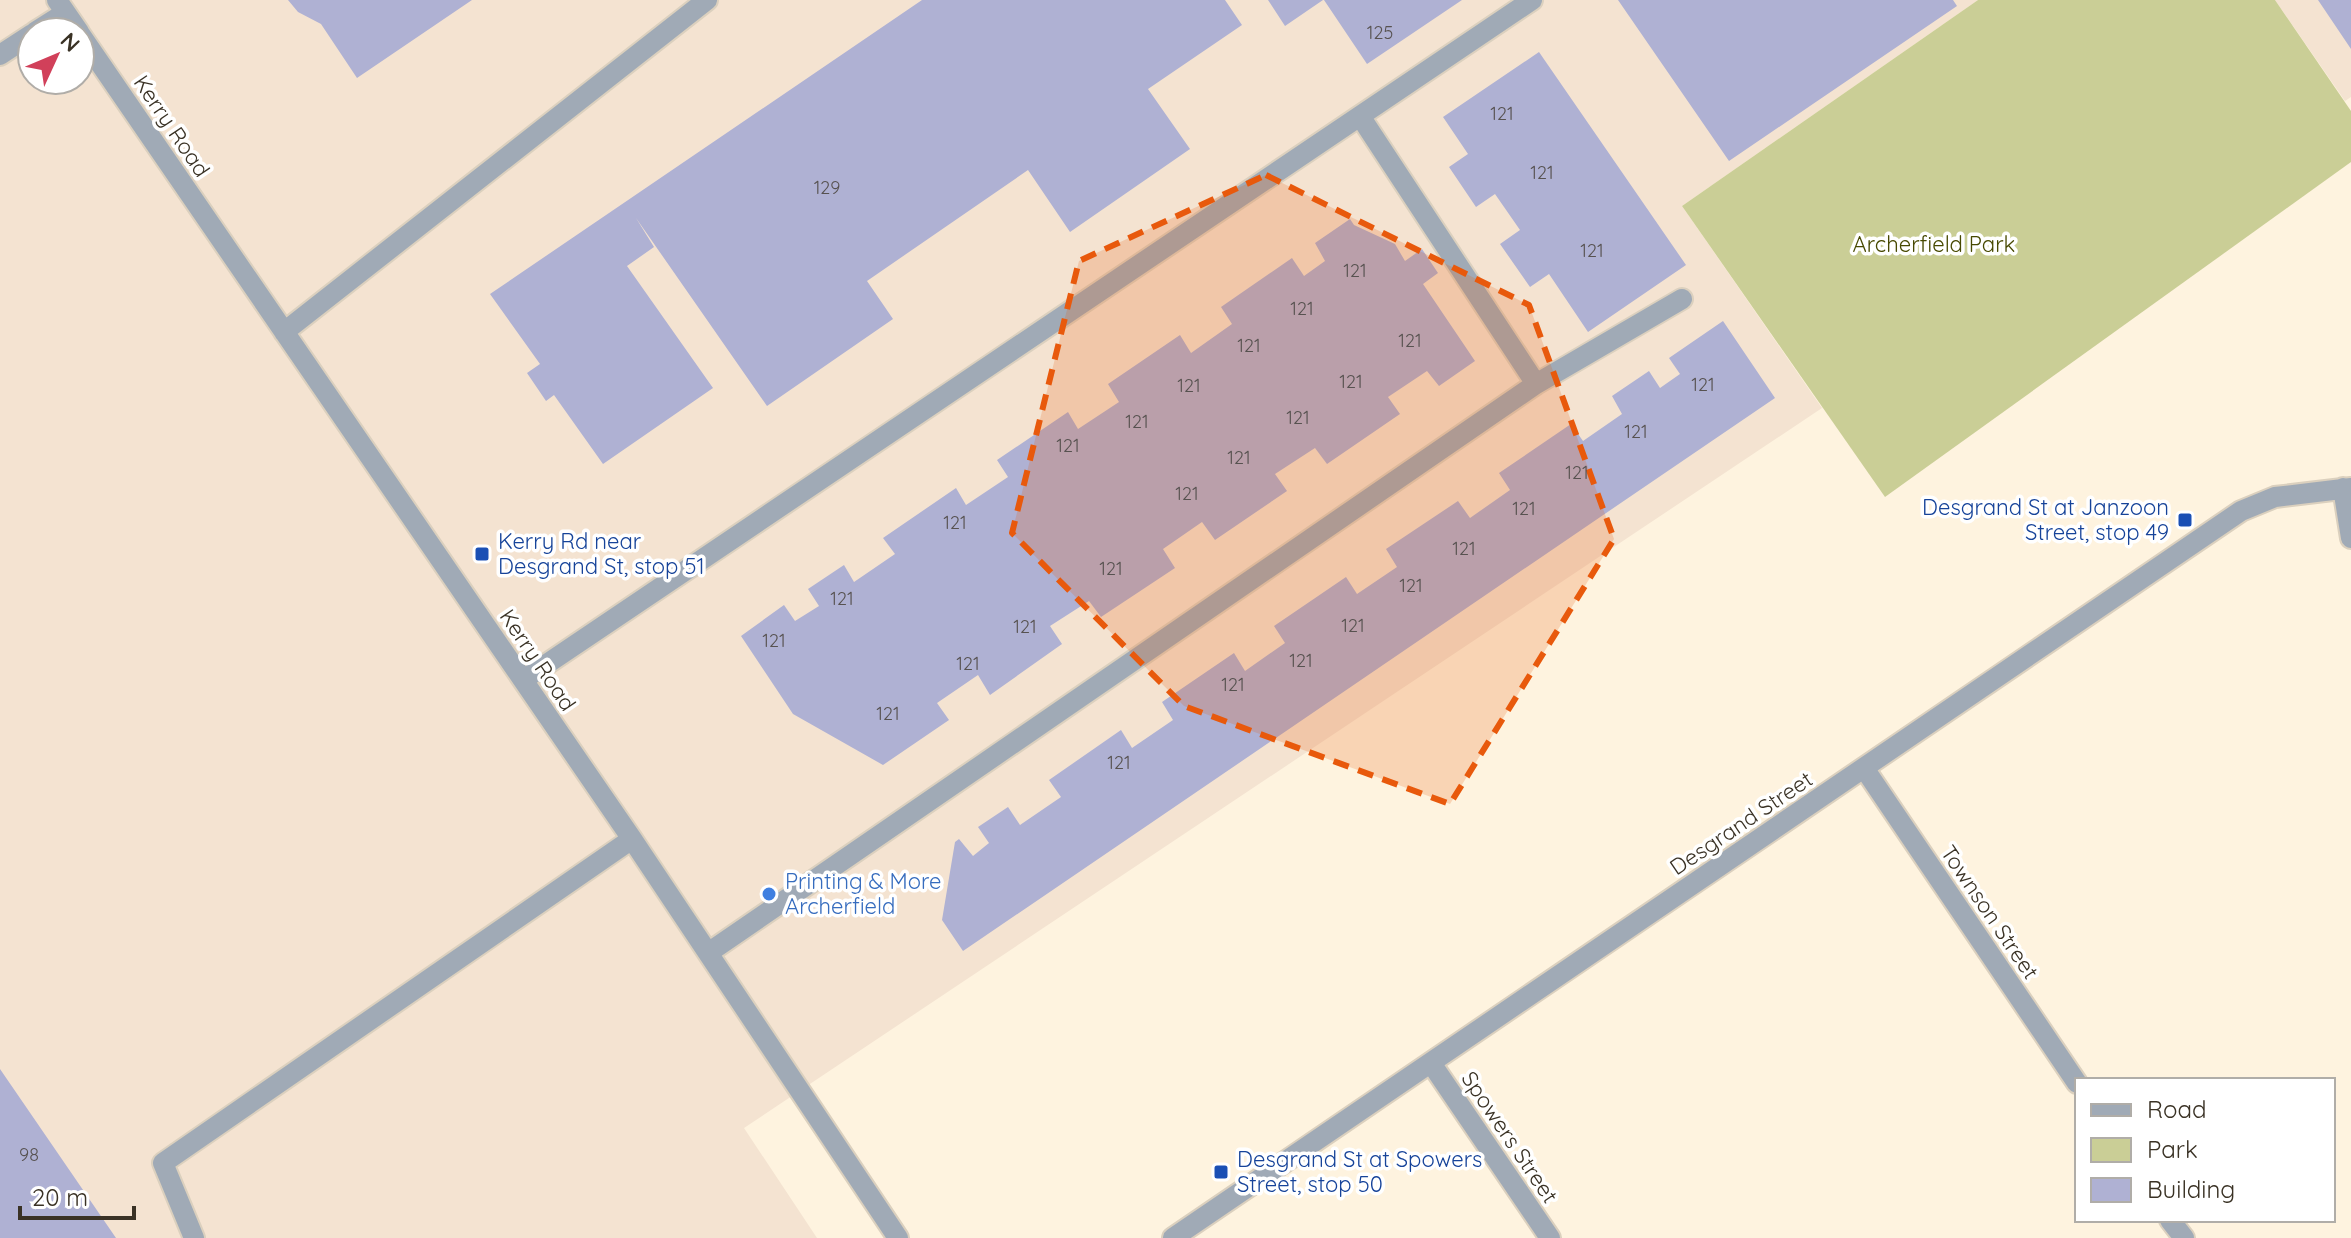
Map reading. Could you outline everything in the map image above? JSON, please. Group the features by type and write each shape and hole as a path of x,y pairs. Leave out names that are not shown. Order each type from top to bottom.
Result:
{"street":[{"path":"284,332 707,0"},
{"path":"523,680 1532,0"},
{"name":"Kerry Road","path":"96,58 632,839 898,1238"},
{"path":"1360,116 1536,384"},
{"path":"708,953 1536,384 1682,299"},
{"path":"2347,488 2351,538"},
{"name":"Desgrand Street","path":"1173,1238 2241,511 2268,499 2347,488"},
{"name":"Townson Street","path":"1864,768 2075,1080"},
{"path":"194,1238 163,1163 632,839"},
{"name":"Spowers Street","path":"1431,1063 1550,1238"},
{"path":"2172,1222 2184,1238"}],"highlighted area":[{"path":"1266,175 1529,305 1614,539 1450,804 1184,706 1012,533 1079,261"}],"shaded area":[{"path":"0,0 1978,0 1682,206 1822,408 744,1128 817,1238 0,1238"},
{"path":"2275,0 2351,0 2351,97 2345,101"}],"green space":[{"name":"Archerfield Park","path":"1978,0 2275,0 2351,111 2351,162 1885,497 1682,206"}],"building":[{"path":"288,0 472,0 357,78 321,24 298,12"},
{"path":"922,0 1225,0 1242,25 1148,89 1190,149 1070,232 1028,170 867,281 893,319 767,406 636,218 654,247 627,266 713,388 603,464 554,395 546,401 527,373 540,364 490,294"},
{"path":"1268,0 1323,0 1285,26"},
{"path":"1324,0 1462,0 1367,64"},
{"path":"1618,0 1953,0 1957,6 1729,161"},
{"path":"2318,0 2351,0 2351,49"},
{"path":"1539,52 1686,265 1588,332 1549,274 1530,287 1500,244 1520,230 1495,194 1476,207 1449,167 1468,154 1443,117"},
{"path":"1350,219 1354,225 1395,244 1405,261 1422,249 1438,273 1423,284 1475,361 1439,386 1427,371 1388,397 1400,414 1327,464 1315,448 1275,474 1287,491 1215,540 1202,522 1163,549 1175,568 1101,617 1089,601 1050,626 1062,644 990,695 978,675 937,703 949,720 883,765 793,714 741,636 784,605 795,621 819,606 808,589 844,565 854,582 895,554 883,538 956,488 966,505 1008,477 997,460 1068,412 1078,429 1119,402 1108,384 1180,335 1191,353 1232,324 1221,307 1292,258 1304,276 1325,261 1315,243"},
{"path":"1723,321 1775,398 963,951 942,920 955,842 959,839 973,856 989,843 978,827 1008,807 1020,825 1061,797 1049,780 1121,730 1132,748 1173,720 1162,702 1234,653 1245,671 1285,643 1274,626 1346,577 1357,594 1397,567 1386,549 1458,501 1470,518 1510,490 1499,473 1571,424 1583,441 1622,414 1612,396 1649,371 1660,388 1680,374 1669,358"},
{"path":"0,1069 116,1238 0,1238"}],"place":[{"name":"Desgrand St at Janzoon Street, stop 49","path":"2185,520"},
{"name":"Kerry Rd near Desgrand St, stop 51","path":"482,554"},
{"name":"Printing & More Archerfield","path":"769,894"},
{"name":"Desgrand St at Spowers Street, stop 50","path":"1221,1172"}]}
